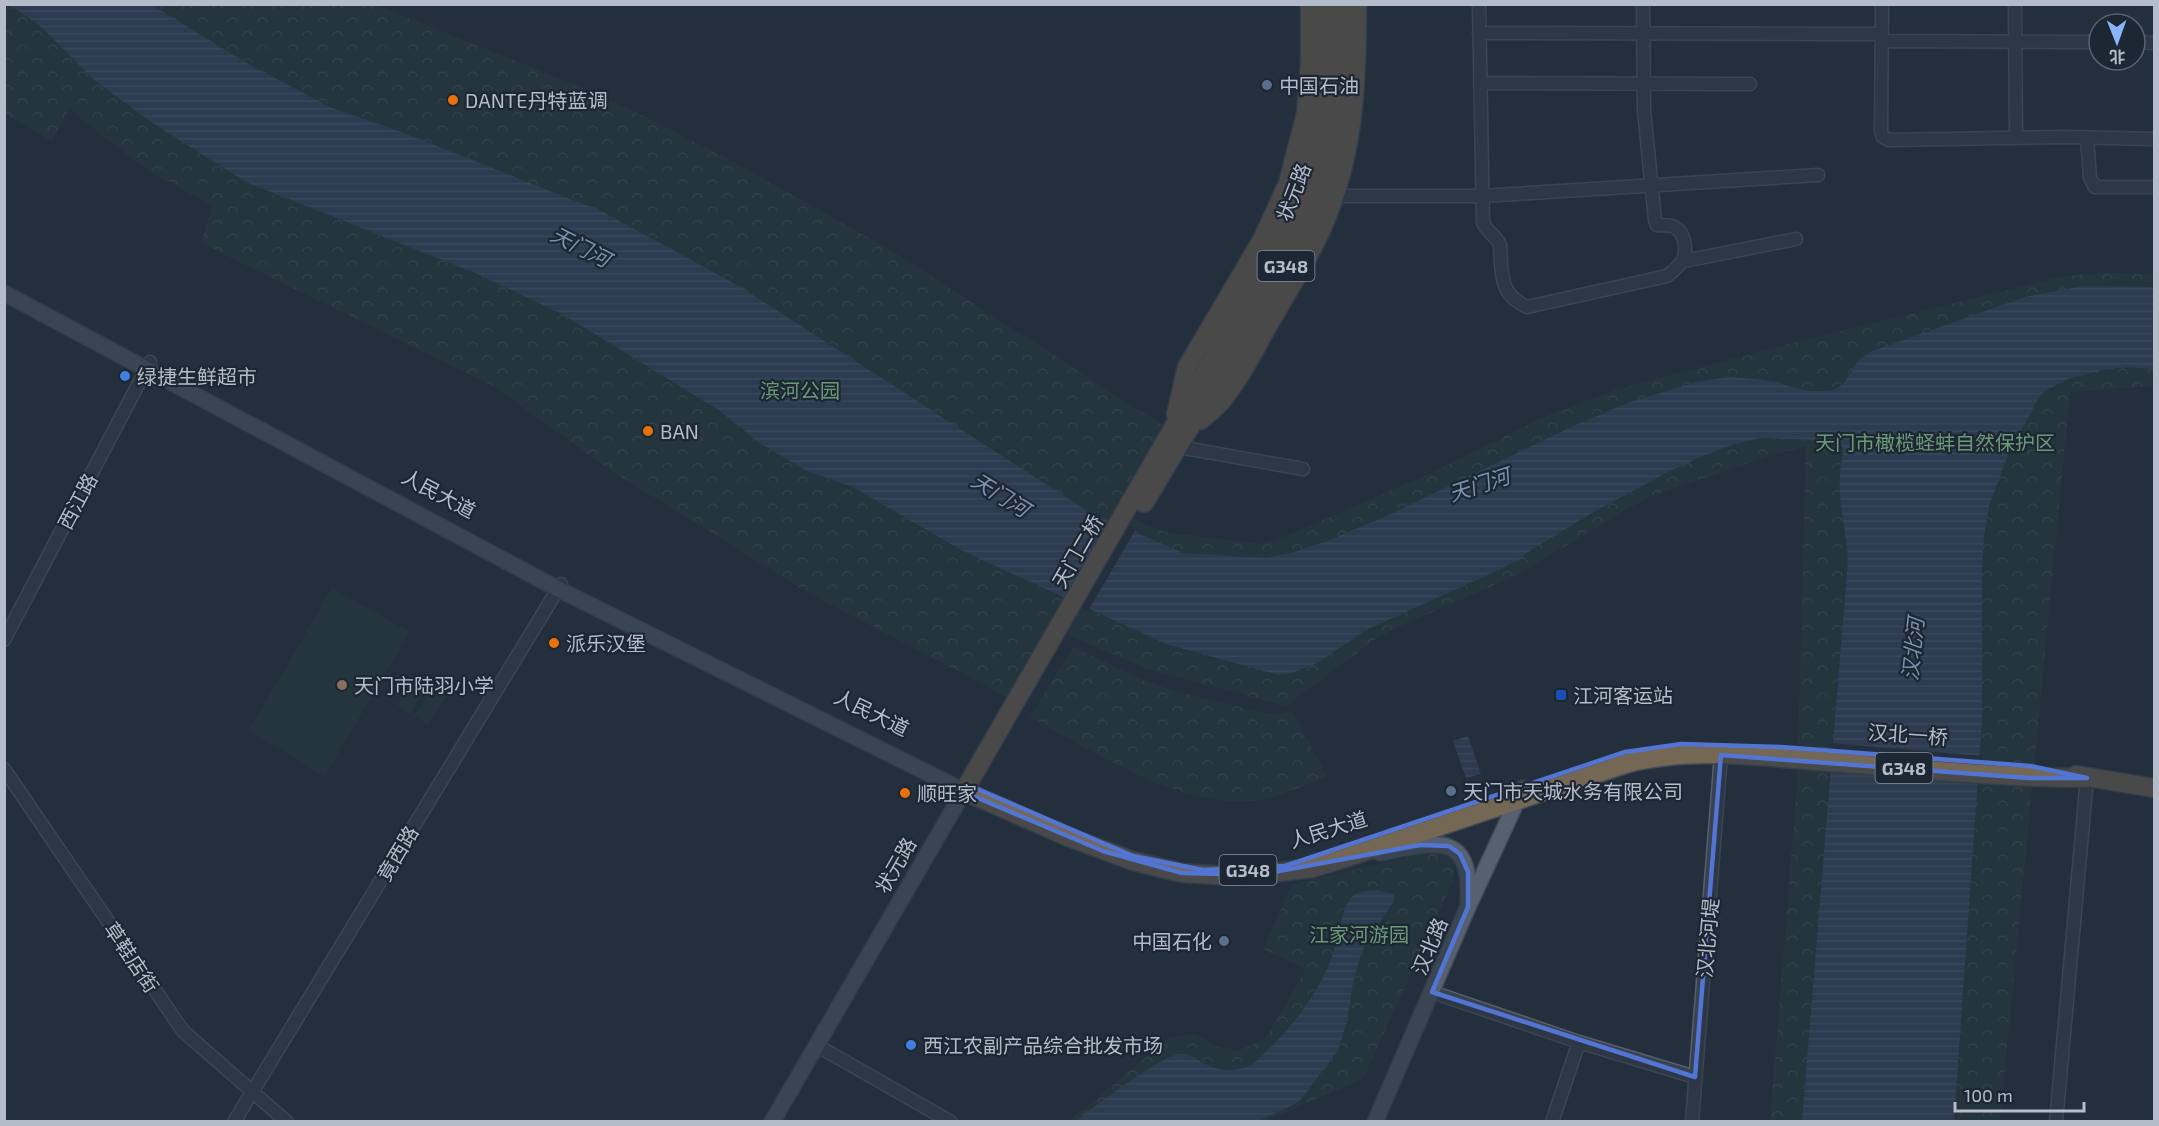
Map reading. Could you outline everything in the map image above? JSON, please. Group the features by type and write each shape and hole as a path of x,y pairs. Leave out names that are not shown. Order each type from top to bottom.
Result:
{"highway":[{"path":"1310,4 1313,118"},
{"name":"状元路","path":"1180,435 1288,222 1308,170 1313,118 1324,87 1326,4"},
{"name":"状元路","path":"1142,495 1278,281 1309,217 1327,167 1339,100 1342,4"},
{"path":"1180,435 1217,406 1232,386 1306,261 1335,196 1351,127 1356,88 1357,4"},
{"path":"1310,49 1326,37"},
{"path":"1339,100 1351,127"},
{"name":"天门二桥","path":"1061,634 1142,495"},
{"name":"状元路","path":"970,790 1061,634"},
{"name":"人民大道","path":"970,790 1103,851 1159,869 1231,876 1258,875 1300,870 1336,861 1520,795 1603,759 1625,752 1654,747 1722,744 1780,752"},
{"name":"人民大道","path":"970,790 1133,856 1179,868 1231,871 1285,866 1315,858 1641,760 1679,755 1780,752"},
{"name":"汉北一桥","path":"1780,752 2087,778"},
{"name":"G348","path":"2087,778 2154,788"}],"main road":[{"name":"人民大道","path":"4,284 148,365 560,586 970,790"},
{"name":"人民大道","path":"4,293 148,365"},
{"name":"状元路","path":"781,1122 970,790"},
{"name":"状元路","path":"772,1122 970,790"},
{"name":"汉北路","path":"1375,1122 1468,907 1520,795"},
{"path":"1336,861 1420,845 1449,846 1460,854 1468,872 1468,907"}],"street":[{"path":"1479,4 1482,196 1485,228 1498,240 1500,246 1503,286 1520,304 1527,307 1667,276 1684,261 1686,256 1685,246 1678,229 1673,226 1657,225 1655,220 1644,110 1643,4"},
{"path":"1882,4 1881,132 1883,137 1896,141 2087,137 2154,139"},
{"path":"2016,4 2016,138"},
{"path":"1479,33 1643,33 2087,42"},
{"path":"1480,83 1750,84"},
{"path":"2087,137 2090,178 2096,187 2154,187"},
{"path":"1335,196 1482,196 1818,175"},
{"path":"1684,261 1796,239"},
{"name":"西江路","path":"4,640 148,365"},
{"path":"1180,435 1303,470"},
{"name":"竟西路","path":"234,1122 560,586"},
{"name":"汉北河堤","path":"1692,1122 1722,755"},
{"name":"草鞋店街","path":"4,769 183,1031 287,1122"},
{"path":"2056,1122 2087,778"},
{"path":"1432,992 1579,1042 1695,1077"},
{"path":"1551,1122 1579,1042"},
{"path":"823,1049 951,1122"}],"highlighted area":[{"path":"1681,744 1781,747 2030,766 2087,778 2029,778 1721,755 1695,1077 1432,992 1468,907 1468,872 1460,854 1449,846 1420,845 1258,875 1182,873 1103,851 971,795 975,788 1133,856 1203,870 1285,866 1625,752"}],"green space":[{"name":"天门市橄榄蛏蚌自然保护区","path":"5,5 376,5 580,87 648,118 728,159 889,249 1164,426 1117,509 1143,524 1169,533 1261,544 1286,536 1429,474 1541,418 1618,389 1796,342 2064,276 2109,273 2154,274 2154,386 2070,392 2000,1121 1770,1121 1797,784 1806,447 1779,453 1648,497 1515,576 1398,627 1374,640 1286,706 1144,668 1049,627 1009,698 807,592 610,470 493,386 201,243 212,206 134,160 69,109 52,141 5,114"},
{"path":"332,588 410,632 324,777 249,730"},
{"path":"1073,647 1145,681 1175,691 1267,714 1292,711 1327,776 1269,798 1249,801 1221,800 1193,795 1164,786 1108,760 1030,717"},
{"path":"415,675 429,684 410,714 396,704"},
{"path":"433,686 447,696 428,725 414,716"},
{"name":"江家河游园","path":"1439,850 1445,851 1455,861 1453,881 1363,1079 1266,1121 1068,1122 1169,1038 1195,1034 1217,1046 1237,1051 1265,1039 1306,969 1263,949 1292,884"}],"water":[{"name":"天门市橄榄蛏蚌自然保护区","path":"10,5 152,5 250,65 332,108 407,134 603,212 739,286 1089,512 1183,553 1267,558 1294,552 1330,540 1395,512 1571,427 1630,402 1697,382 1729,377 1765,380 1808,391 1829,391 1842,386 1858,361 1872,351 2025,297 2083,286 2154,287 2154,369 2128,367 2103,370 2068,379 2045,391 2038,399 2008,455 1989,506 1982,567 1982,719 1954,1121 1802,1121 1848,561 1840,495 1843,447 1840,444 1827,440 1760,438 1700,457 1592,513 1518,560 1366,630 1317,663 1292,673 1278,675 1166,644 963,551 853,487 805,470 758,442 720,411 564,315 475,273 246,182 151,122 93,79 39,25"},
{"path":"1468,736 1481,774 1466,778 1453,741"},
{"path":"1376,890 1393,894 1395,900 1369,937 1361,954 1353,982 1347,1022 1337,1052 1299,1102 1258,1121 1076,1121 1128,1082 1172,1056 1187,1055 1221,1069 1233,1070 1252,1065 1287,1030 1317,989 1331,959 1342,918 1353,895"}],"pier":[{"path":"1112,519 1136,529 1088,611 1066,601"},
{"path":"1830,743 1982,756 1981,781 1828,768"}],"place":[{"name":"中国石油","path":"1267,85"},
{"name":"DANTE丹特蓝调","path":"453,100"},
{"name":"绿捷生鲜超市","path":"125,376"},
{"name":"BAN","path":"648,431"},
{"name":"派乐汉堡","path":"554,643"},
{"name":"天门市陆羽小学","path":"342,685"},
{"name":"江河客运站","path":"1561,695"},
{"name":"天门市天城水务有限公司","path":"1451,791"},
{"name":"顺旺家","path":"905,793"},
{"name":"中国石化","path":"1224,941"},
{"name":"西江农副产品综合批发市场","path":"911,1045"}],"water label":[{"name":"天门河","path":"581,246"},
{"name":"天门河","path":"1479,484"},
{"name":"天门河","path":"1001,494"},
{"name":"汉北河","path":"1912,649"}],"park label":[{"name":"滨河公园","path":"800,390"}]}
